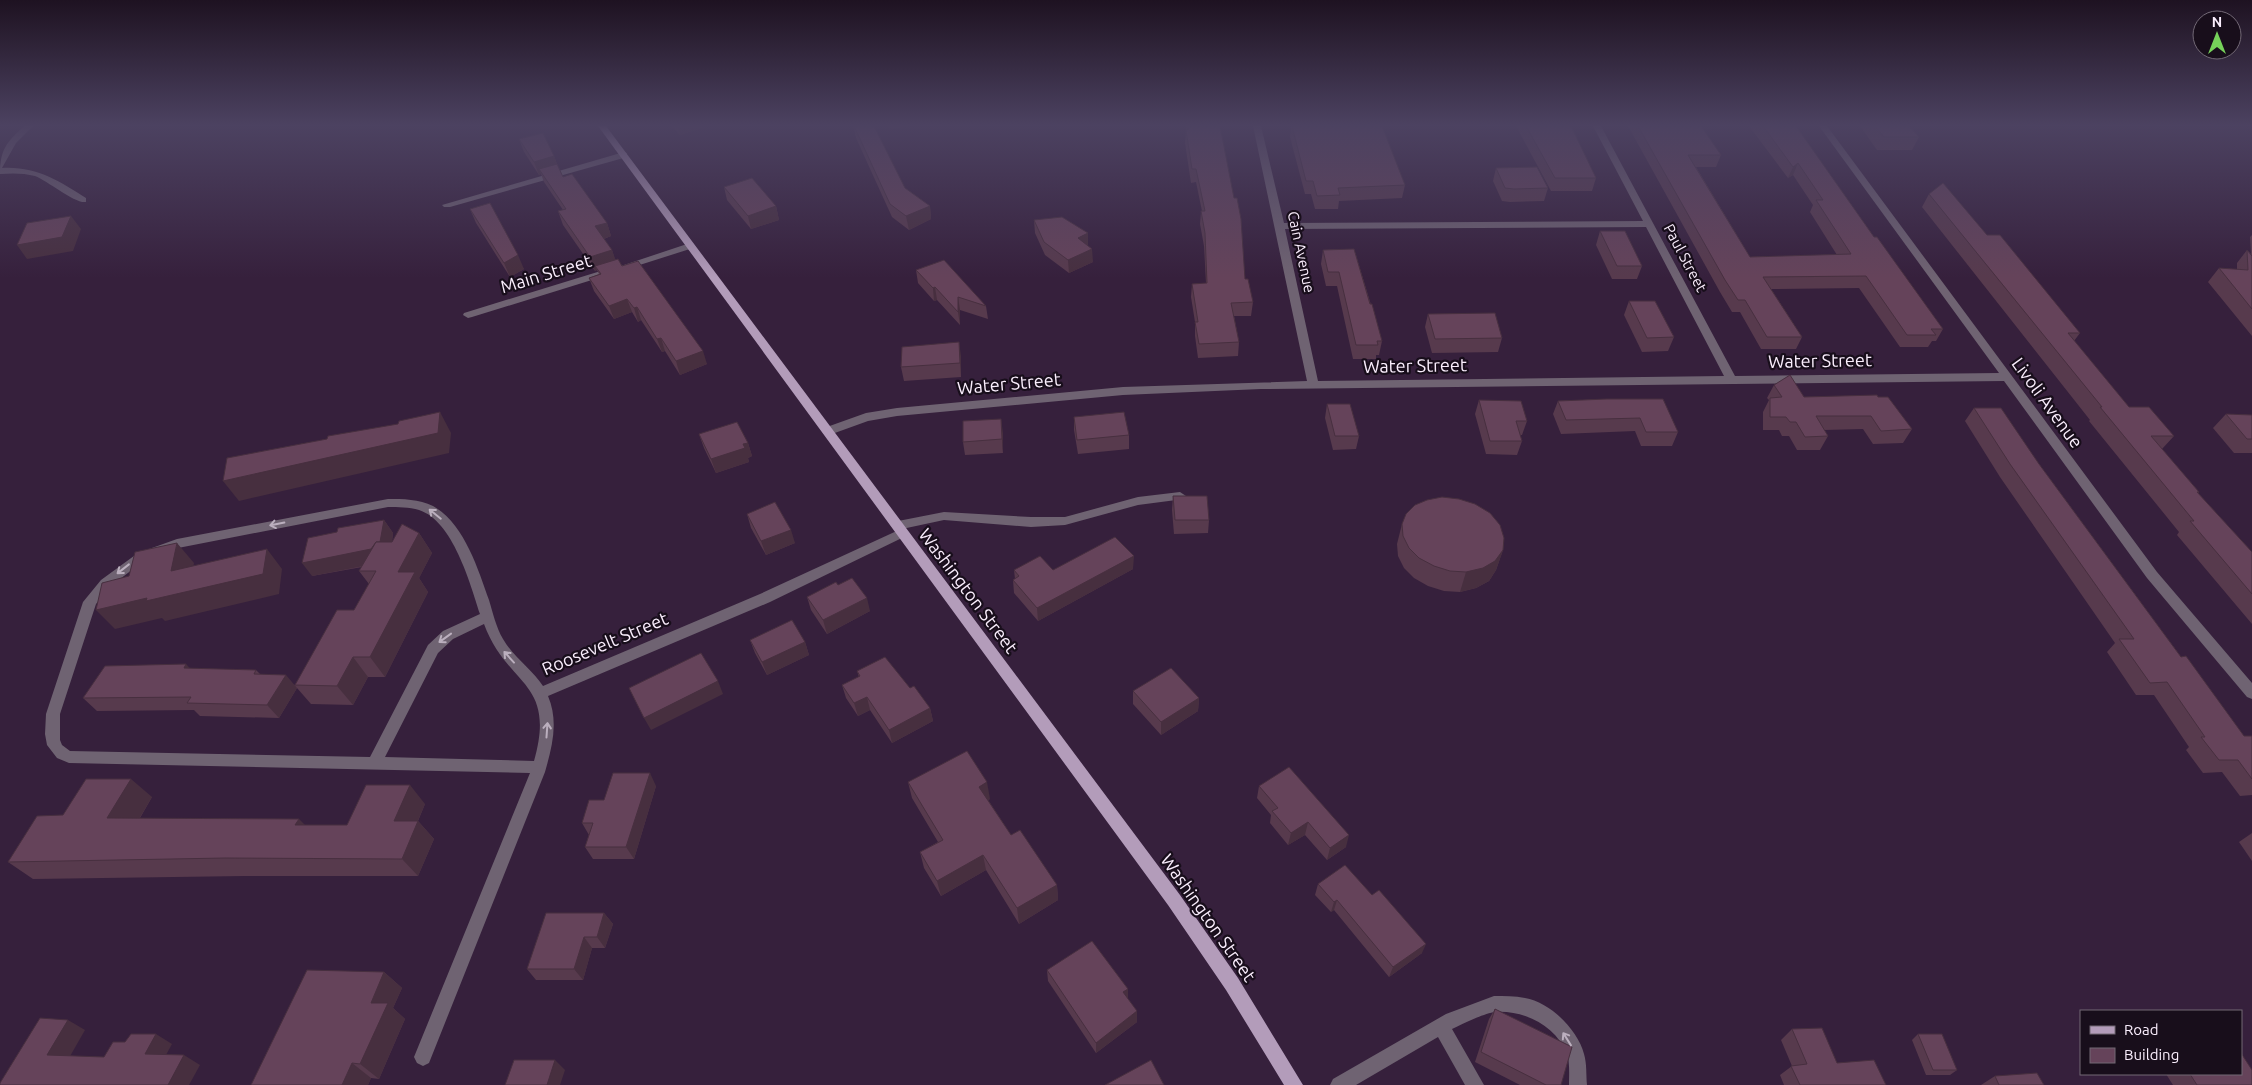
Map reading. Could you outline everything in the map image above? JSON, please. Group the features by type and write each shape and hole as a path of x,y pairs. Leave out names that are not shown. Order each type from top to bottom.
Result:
{"main road":[{"name":"Washington Street","path":"639,177 1184,914 1236,990 1294,1085"}],"street":[{"path":"43,177 83,200"},
{"path":"447,205 549,177"},
{"name":"Cain Avenue","path":"1269,177 1313,385"},
{"name":"Paul Street","path":"1624,177 1731,379"},
{"name":"Livoli Avenue","path":"1860,177 2152,576 2252,693"},
{"path":"1280,226 1650,224"},
{"name":"Main Street","path":"468,316 690,246"},
{"name":"Water Street","path":"828,431 866,417 896,412 1148,390 1313,385 2006,376"},
{"name":"Roosevelt Street","path":"423,1057 539,767 548,728 548,718 540,693 764,598 899,529 944,516 1031,522 1065,521 1138,501 1180,496"},
{"path":"539,767 80,758 60,754 53,746 52,737 54,714 90,602 106,583 119,572 142,556 164,547 377,504 398,503 426,507 445,523 465,556 503,651 535,683 540,693"},
{"path":"374,764 433,649 448,635 488,616"},
{"path":"1339,1085 1452,1020 1494,1004 1526,1006 1548,1018 1566,1035 1576,1055 1578,1085"},
{"path":"1441,1026 1475,1085"}],"building":[{"path":"544,177 574,177 607,223 595,226 612,250 590,257 558,211 566,209"},
{"path":"877,177 899,177 905,188 930,206 906,216 890,204"},
{"path":"1198,177 1230,177 1241,219 1245,279 1248,279 1253,302 1231,303 1239,342 1199,344 1195,322 1198,322 1192,284 1207,283 1205,233 1201,211 1205,211"},
{"path":"1305,177 1402,177 1405,185 1338,188 1340,195 1317,196 1313,181 1306,181"},
{"path":"1500,177 1542,177 1548,188 1514,189 1505,188"},
{"path":"1554,177 1596,178 1555,178"},
{"path":"1667,177 1701,177 1750,257 1851,254 1816,200 1823,200 1807,177 1832,177 1943,329 1931,329 1936,335 1907,335 1866,276 1763,277 1802,337 1767,337 1745,300 1738,300"},
{"path":"752,178 776,206 748,216 724,187"},
{"path":"1943,183 1987,235 2000,235 2080,333 2068,333 2129,407 2149,407 2174,436 2151,436 2199,492 2197,492 2252,552 2252,594 2190,521 2194,521 1929,194"},
{"path":"490,203 518,255 504,263 470,209"},
{"path":"71,216 62,237 17,245 27,223"},
{"path":"1062,217 1088,233 1078,238 1092,249 1068,260 1044,242 1034,220"},
{"path":"1600,231 1625,231 1642,266 1617,266"},
{"path":"1354,249 1382,341 1377,341 1378,345 1356,345 1339,272 1328,272 1323,250"},
{"path":"2247,250 2252,256 2252,309 2219,268 2248,270"},
{"path":"618,259 622,266 638,261 703,351 676,361 661,338 657,339 637,307 634,308 627,299 609,306 589,278 601,274 595,266"},
{"path":"944,260 986,306 958,297 958,312 916,270"},
{"path":"1629,301 1655,301 1674,337 1647,338"},
{"path":"1495,313 1502,338 1435,339 1428,314"},
{"path":"959,342 960,363 901,367 902,347"},
{"path":"1790,375 1804,397 1877,395 1878,397 1888,397 1912,429 1881,431 1871,416 1816,416 1828,436 1805,437 1796,422 1790,422 1786,417 1770,417 1770,398 1782,397 1774,385"},
{"path":"1663,399 1678,432 1646,432 1640,418 1566,420 1558,401"},
{"path":"1479,400 1521,401 1527,421 1516,421 1522,441 1490,441"},
{"path":"1327,404 1350,404 1359,436 1335,436"},
{"path":"1974,408 2001,408 2039,464 2181,657 2186,656 2244,736 2252,736 2252,779 2238,760 2219,760 2201,737 2205,737 2167,682 2150,683 2119,639 2134,639 2010,464"},
{"path":"440,412 438,433 223,481 227,458 327,439 328,436 398,424 399,421"},
{"path":"1124,412 1129,435 1077,440 1074,417"},
{"path":"2226,414 2252,415 2252,439 2247,439"},
{"path":"1001,419 1002,439 963,442 963,421"},
{"path":"737,422 748,443 743,444 745,448 711,459 699,434"},
{"path":"1173,496 1207,496 1209,520 1175,520"},
{"path":"1442,497 1459,499 1475,504 1490,513 1500,525 1504,538 1503,550 1495,561 1483,568 1466,572 1450,571 1434,566 1419,558 1409,548 1403,536 1402,524 1406,514 1415,505"},
{"path":"775,502 791,530 761,541 747,514"},
{"path":"384,520 380,542 376,542 371,549 302,563 308,538 337,532 338,528"},
{"path":"402,524 419,533 398,572 415,572 370,657 353,657 337,686 295,685 337,610 354,610 376,571 359,571 376,542 392,542"},
{"path":"1115,537 1134,556 1037,608 1013,580 1019,576 1014,570 1040,556 1053,570"},
{"path":"177,543 171,571 267,549 263,574 146,601 147,598 96,610 102,583 129,576 135,552"},
{"path":"852,578 867,598 823,620 807,597 836,582 838,585"},
{"path":"792,620 805,642 762,662 750,640"},
{"path":"701,653 718,681 644,718 629,688"},
{"path":"885,657 910,688 914,686 930,708 889,730 867,697 854,703 842,685 860,676 857,671"},
{"path":"186,664 184,668 256,670 254,674 286,675 267,705 187,703 191,697 83,698 105,666"},
{"path":"1171,668 1199,698 1161,722 1133,691"},
{"path":"967,751 987,782 979,787 1011,835 1020,830 1057,885 1017,908 983,855 937,881 920,852 943,840 908,782"},
{"path":"1289,767 1349,835 1330,848 1308,822 1291,833 1272,811 1278,808 1259,786"},
{"path":"613,773 650,773 626,847 585,847 593,823 582,823 589,800 604,800"},
{"path":"86,779 131,779 107,818 299,819 295,825 347,825 366,785 410,785 394,821 418,821 402,859 225,858 8,862 37,816 63,815"},
{"path":"1345,865 1372,895 1379,890 1426,944 1393,967 1337,900 1334,902 1318,884"},
{"path":"546,913 604,913 597,937 584,937 574,969 527,969"},
{"path":"1092,941 1128,989 1123,992 1137,1011 1096,1043 1047,970"},
{"path":"307,970 384,972 371,1003 388,1003 360,1064 352,1063 342,1085 251,1085"},
{"path":"1495,1009 1572,1047 1561,1085 1546,1085 1481,1052"},
{"path":"40,1018 68,1020 47,1055 104,1057 113,1042 125,1042 131,1034 156,1034 145,1054 184,1055 168,1085 0,1085"},
{"path":"1822,1028 1837,1063 1874,1060 1886,1085 1800,1085 1791,1066 1807,1064 1792,1029"},
{"path":"1918,1034 1942,1034 1957,1070 1933,1070"},
{"path":"2242,1055 2252,1070 2252,1085 2197,1085 2191,1075 2242,1075"},
{"path":"514,1060 555,1060 547,1085 505,1085"},
{"path":"1151,1060 1164,1085 1105,1085"},
{"path":"2037,1073 2044,1085 1999,1085 1995,1076"}]}
